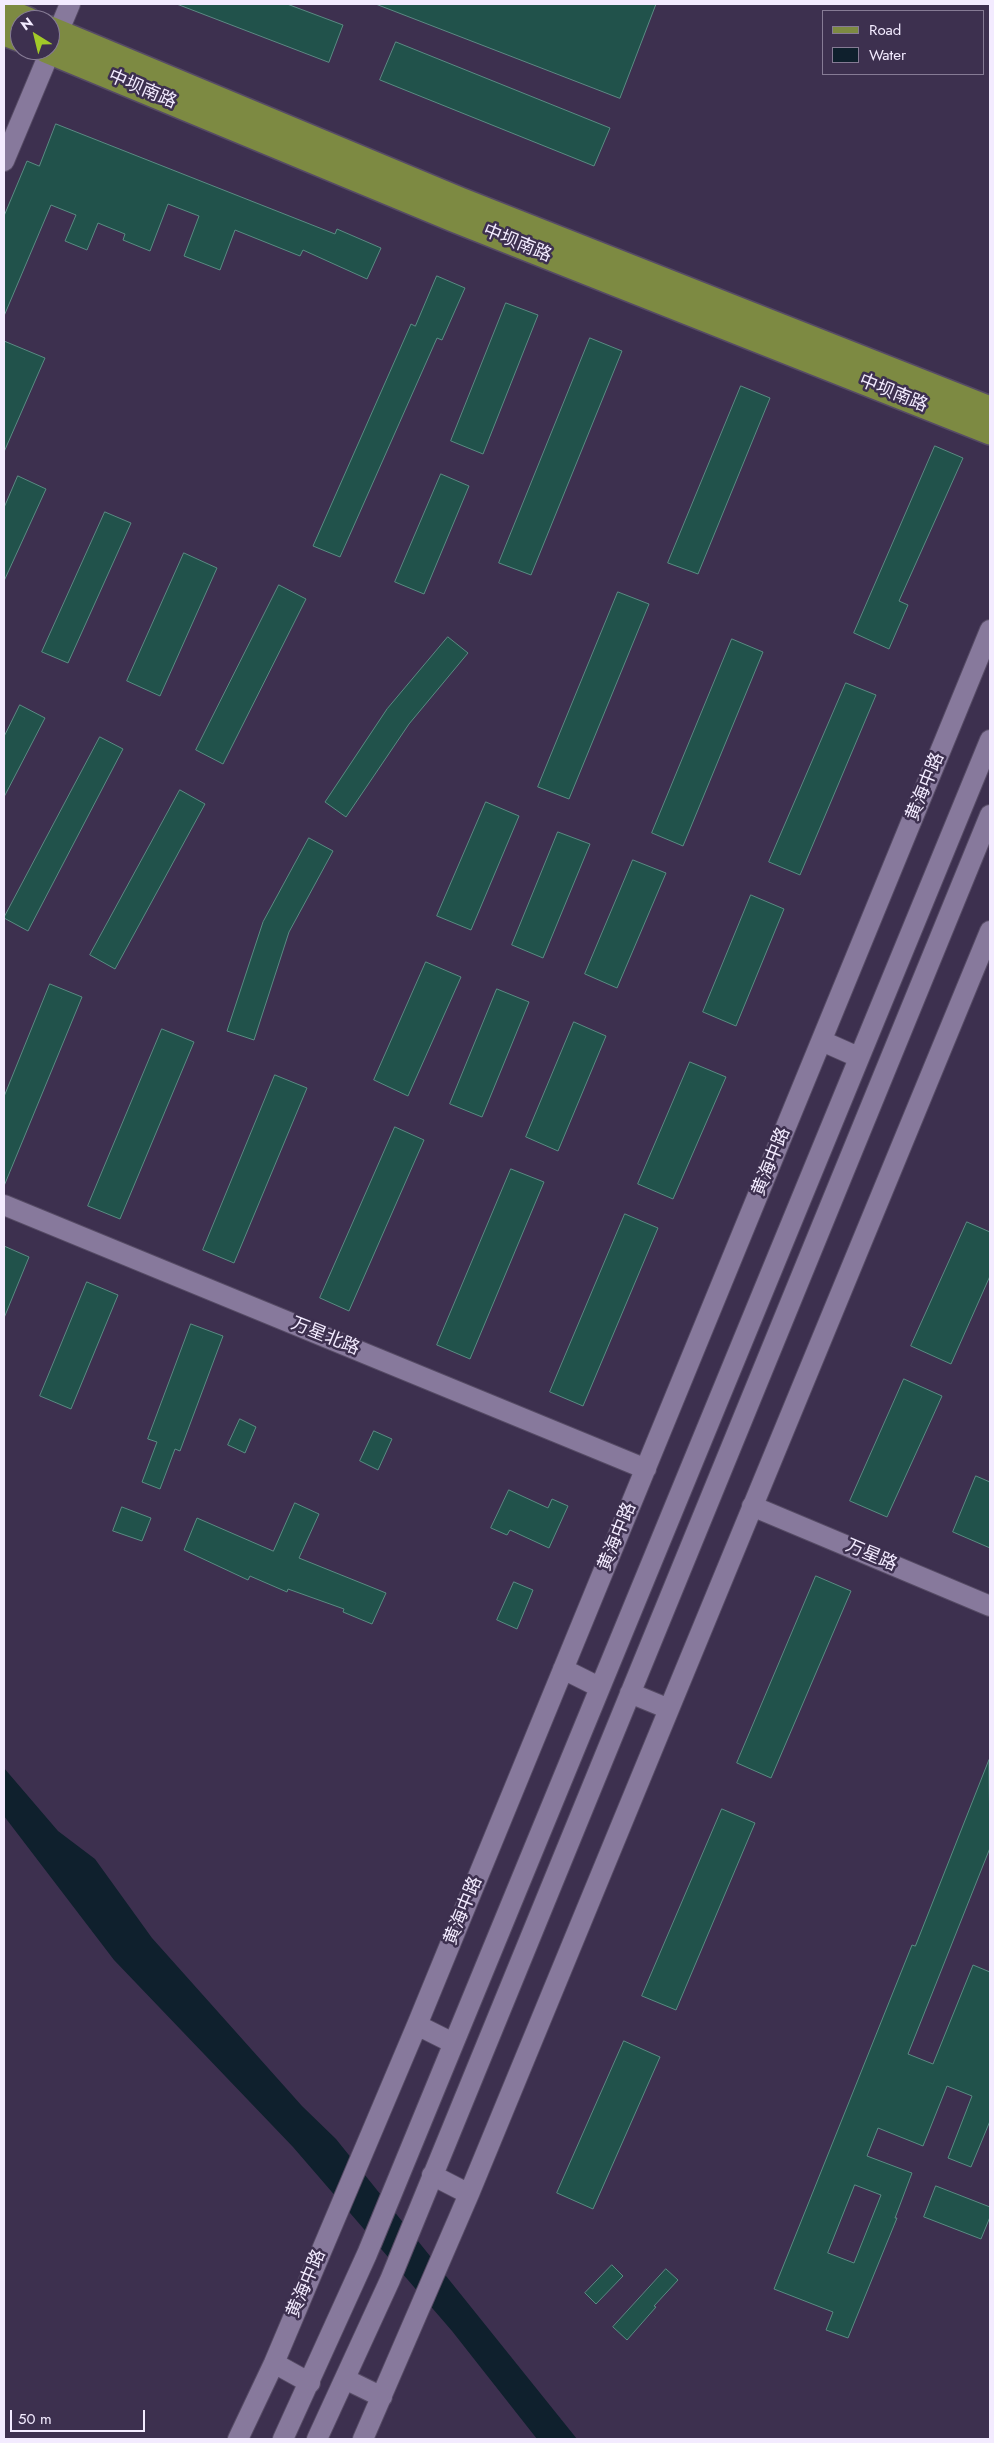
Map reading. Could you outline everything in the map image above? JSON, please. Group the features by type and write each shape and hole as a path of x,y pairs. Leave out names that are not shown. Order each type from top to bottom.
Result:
{"main road":[{"name":"中坝南路","path":"60,44 470,203 990,410"},
{"name":"中坝南路","path":"60,45 453,219 990,432"}],"street":[{"path":"60,23 70,4"},
{"path":"4,161 44,60"},
{"name":"黄海中路","path":"238,2439 274,2363 368,2141 990,630"},
{"path":"284,2439 367,2254 990,740"},
{"path":"317,2439 390,2280 990,815"},
{"path":"363,2439 469,2194 990,931"},
{"path":"822,1041 858,1058"},
{"name":"万星北路","path":"4,1205 646,1469"},
{"name":"万星路","path":"752,1506 990,1606"},
{"path":"563,1670 599,1687"},
{"path":"630,1693 669,1709"},
{"path":"416,2025 453,2043"},
{"path":"432,2175 469,2194"},
{"path":"274,2363 310,2383"},
{"path":"345,2379 382,2397"}],"water":[{"path":"4,1768 58,1831 95,1859 152,1938 302,2106 336,2139 577,2439 537,2439 452,2331 293,2147 114,1960 4,1816"}],"building":[{"path":"177,4 287,4 343,25 329,62"},
{"path":"376,4 656,4 620,98"},
{"path":"396,42 610,128 594,166 380,80"},
{"path":"56,124 335,234 337,229 381,248 367,279 303,250 300,256 235,230 220,270 184,256 199,216 168,204 150,251 123,240 125,234 98,223 87,250 65,241 76,215 51,205 4,316 4,216 27,161 39,166"},
{"path":"437,276 465,288 442,340 437,338 340,557 313,546 411,324 415,326"},
{"path":"506,303 538,315 483,454 451,441"},
{"path":"590,338 622,351 531,575 499,563"},
{"path":"4,341 45,358 4,452"},
{"path":"741,386 770,398 698,574 668,563"},
{"path":"935,446 963,458 899,601 908,605 889,649 854,633"},
{"path":"441,474 469,486 424,594 395,582"},
{"path":"18,476 46,489 4,581 4,508"},
{"path":"105,512 131,523 68,663 42,652"},
{"path":"184,553 217,568 160,696 127,681"},
{"path":"279,585 306,599 223,764 196,750"},
{"path":"618,592 649,604 569,799 538,787"},
{"path":"448,637 468,653 409,724 346,817 325,802 387,709"},
{"path":"732,639 763,652 683,846 652,833"},
{"path":"846,683 876,695 800,875 769,862"},
{"path":"20,705 45,718 4,797 4,737"},
{"path":"100,737 123,749 28,931 4,918"},
{"path":"180,790 205,804 115,969 90,955"},
{"path":"486,802 519,816 471,930 437,916"},
{"path":"558,832 590,844 543,958 512,945"},
{"path":"309,838 333,851 289,932 254,1040 227,1031 263,922"},
{"path":"633,860 666,873 617,988 585,974"},
{"path":"751,895 784,909 736,1026 703,1012"},
{"path":"426,962 461,977 408,1096 374,1080"},
{"path":"50,984 82,997 4,1186 4,1097"},
{"path":"497,989 529,1002 482,1117 450,1104"},
{"path":"574,1022 606,1036 558,1151 526,1137"},
{"path":"162,1029 194,1042 120,1219 88,1206"},
{"path":"690,1062 726,1077 673,1199 638,1184"},
{"path":"275,1075 307,1088 234,1263 203,1250"},
{"path":"395,1127 424,1140 349,1311 320,1298"},
{"path":"511,1169 544,1182 470,1359 437,1345"},
{"path":"625,1214 658,1228 583,1406 550,1392"},
{"path":"967,1222 990,1232 990,1276 951,1364 911,1346"},
{"path":"4,1246 29,1257 4,1318"},
{"path":"87,1282 118,1295 71,1409 40,1396"},
{"path":"191,1324 223,1336 180,1451 175,1449 160,1489 142,1482 157,1442 148,1439"},
{"path":"904,1379 942,1396 887,1517 850,1501"},
{"path":"240,1419 256,1427 245,1453 228,1445"},
{"path":"374,1431 392,1439 378,1470 360,1461"},
{"path":"976,1476 990,1482 990,1548 953,1532"},
{"path":"509,1490 548,1508 552,1499 568,1506 549,1548 510,1530 507,1535 491,1528"},
{"path":"295,1503 319,1514 299,1558 386,1593 372,1624 343,1612 344,1609 288,1589 287,1592 250,1576 248,1580 184,1550 197,1518 273,1551"},
{"path":"122,1507 151,1518 142,1541 113,1531"},
{"path":"816,1576 851,1591 771,1778 737,1763"},
{"path":"514,1582 533,1590 517,1629 497,1620"},
{"path":"989,1760 990,1848 908,2054 933,2064 973,1965 990,1972 990,2121 971,2167 948,2158 972,2096 947,2086 923,2146 878,2128 867,2156 912,2173 895,2218 897,2218 848,2338 826,2330 833,2312 774,2289 912,1945 915,1946","holes":["855,2185 881,2195 854,2263 828,2253"]},
{"path":"722,1809 755,1823 676,2010 642,1996"},
{"path":"624,2041 660,2057 593,2209 557,2193"},
{"path":"936,2186 990,2207 990,2217 981,2239 924,2217"},
{"path":"612,2265 623,2276 596,2304 585,2293"},
{"path":"666,2269 678,2280 627,2340 613,2327"}]}
